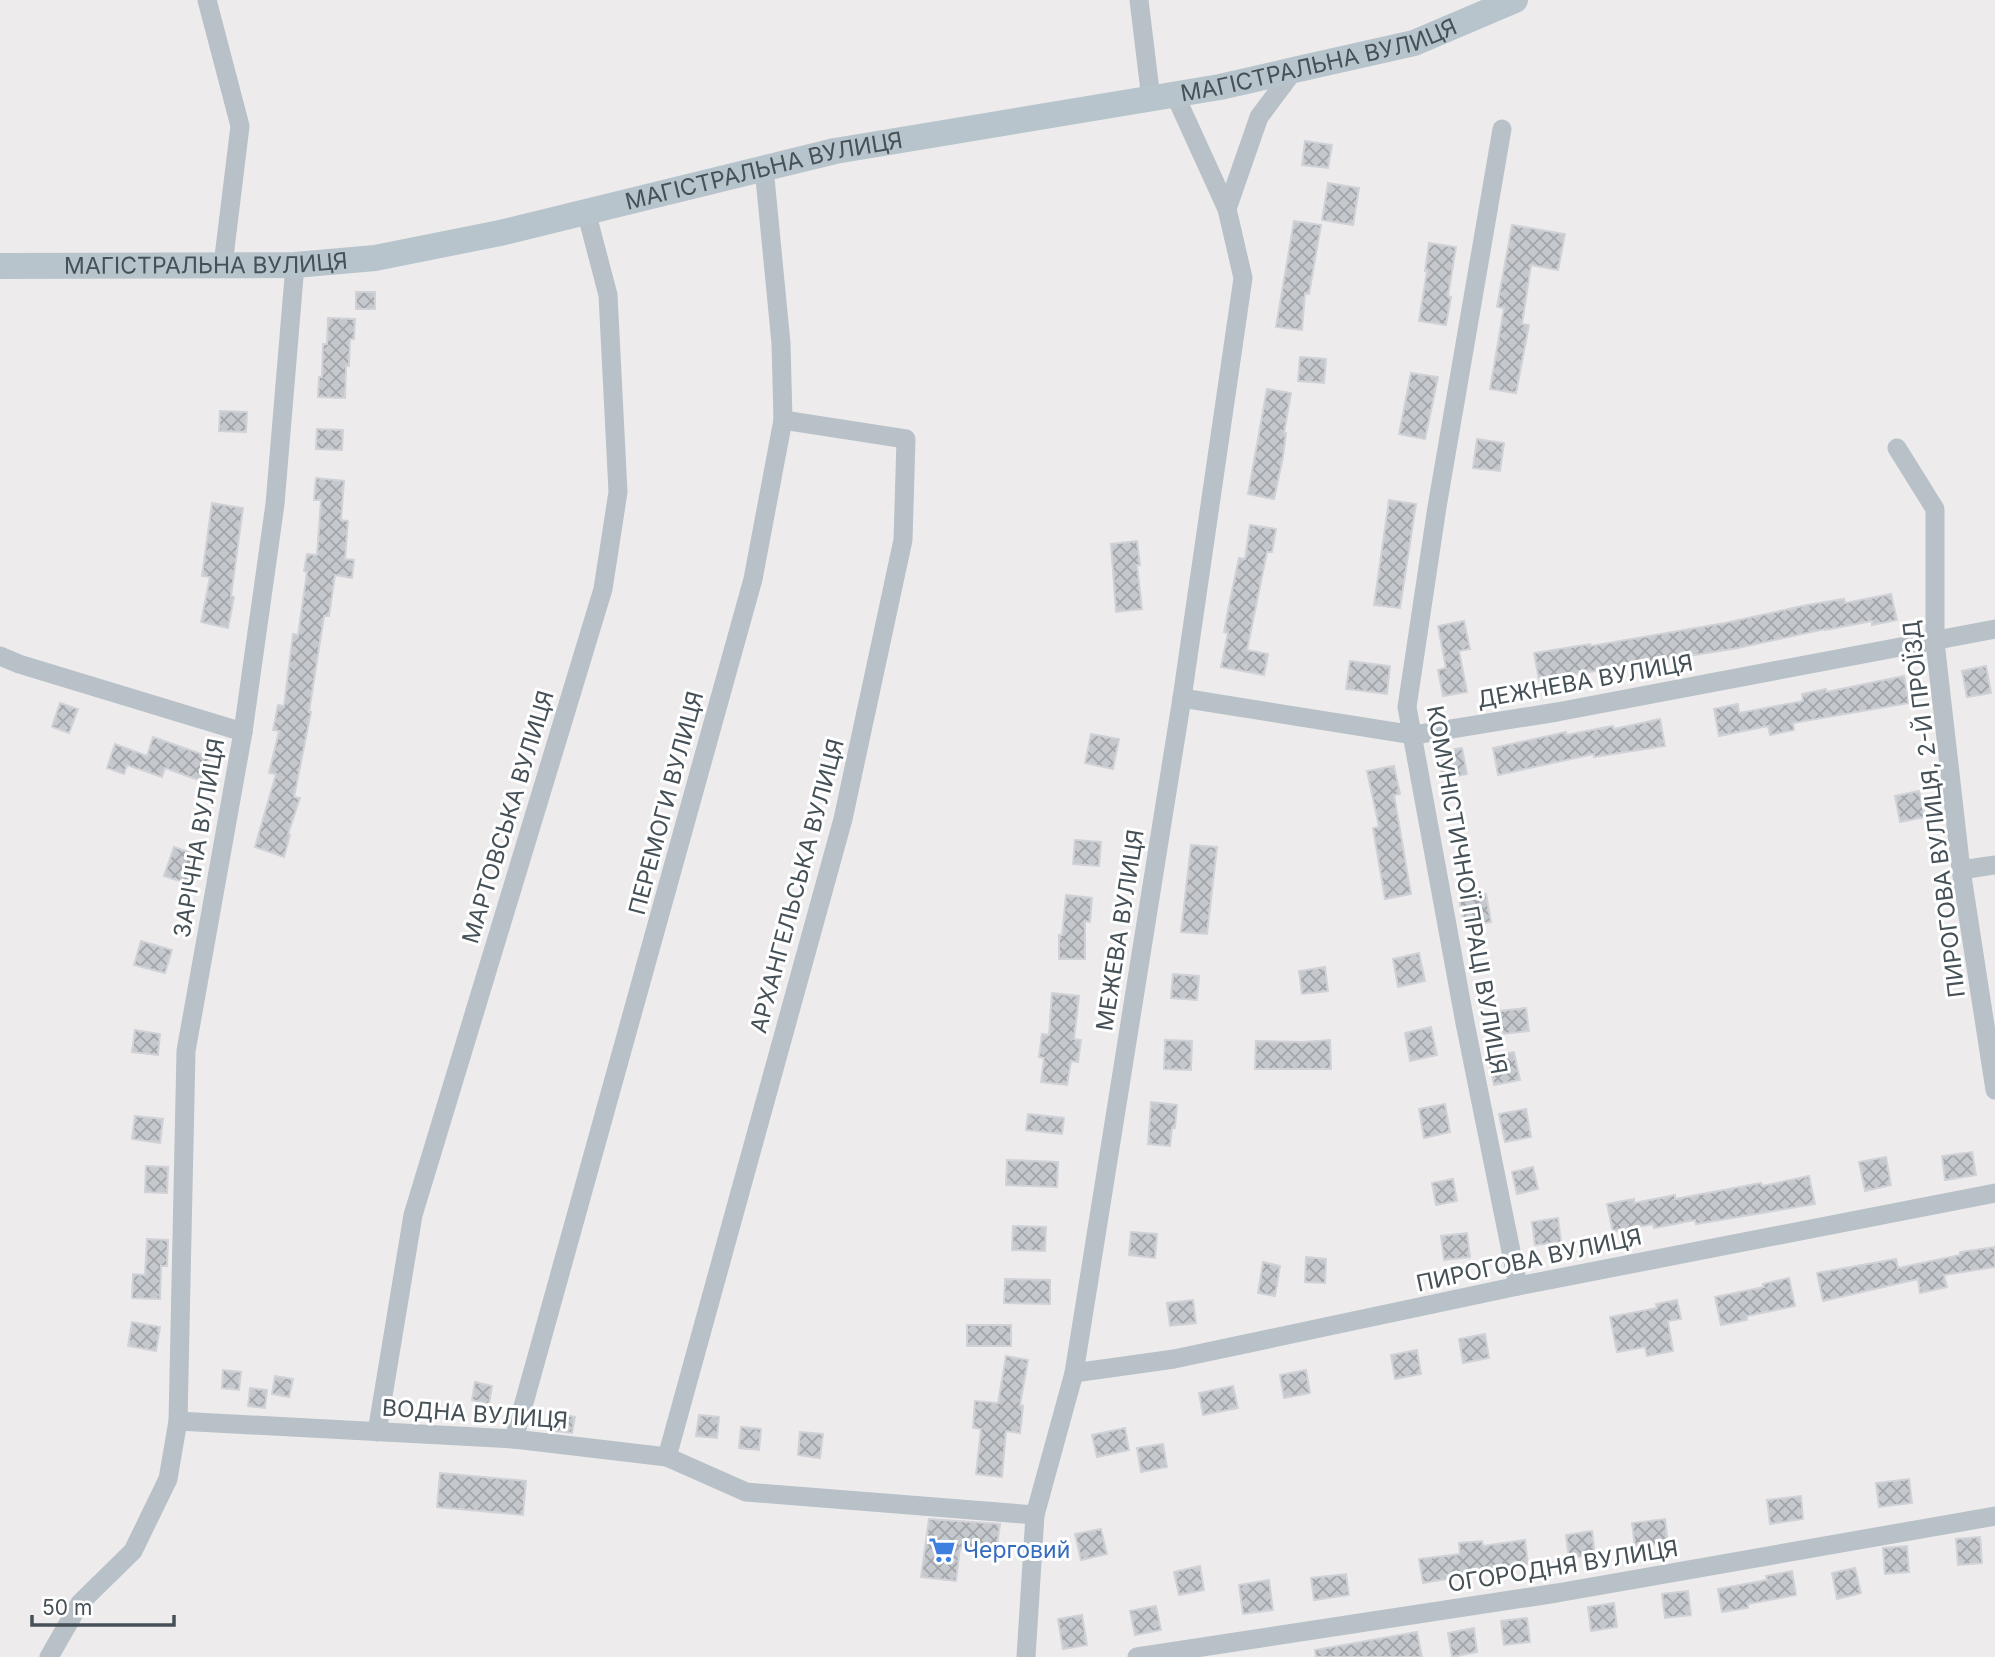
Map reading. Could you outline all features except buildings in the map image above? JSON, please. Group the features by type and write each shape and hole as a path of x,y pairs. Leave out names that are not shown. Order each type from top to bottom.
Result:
{"main road":[{"name":"МАГІСТРАЛЬНА ВУЛИЦЯ","path":"0,266 295,265 375,258 500,233 835,151 1163,97 1414,43 1515,0"}],"street":[{"path":"207,0 240,126 223,265"},
{"name":"МЕЖЕВА ВУЛИЦЯ","path":"1026,1657 1035,1515 1074,1373 1182,698 1243,278 1227,209 1163,97 1139,0"},
{"path":"1227,209 1259,117 1294,70"},
{"name":"КОМУНІСТИЧНОЇ ПРАЦІ ВУЛИЦЯ","path":"1502,129 1437,507 1407,707 1465,1023 1518,1286"},
{"name":"ПЕРЕМОГИ ВУЛИЦЯ","path":"514,1439 753,579 783,420 781,343 764,168"},
{"name":"МАРТОВСЬКА ВУЛИЦЯ","path":"377,1432 413,1215 603,589 618,492 608,295 586,212"},
{"name":"ЗАРІЧНА ВУЛИЦЯ","path":"178,1421 186,1051 243,732 275,504 295,265"},
{"name":"АРХАНГЕЛЬСЬКА ВУЛИЦЯ","path":"667,1457 843,819 902,540 906,439 783,420"},
{"name":"ПИРОГОВА ВУЛИЦЯ, 2-Й ПРОЇЗД","path":"1897,448 1935,509 1935,642 1961,870 1995,1090"},
{"name":"ДЕЖНЕВА ВУЛИЦЯ","path":"1182,698 1414,735 1557,712 1995,629"},
{"path":"0,656 243,732"},
{"path":"1961,870 1995,865"},
{"name":"ПИРОГОВА ВУЛИЦЯ","path":"1074,1373 1174,1359 1518,1286 1995,1194"},
{"path":"49,1657 80,1603 133,1551 168,1479 178,1421"},
{"name":"ВОДНА ВУЛИЦЯ","path":"178,1421 514,1439 667,1457 746,1492 1035,1515"},
{"name":"ОГОРОДНЯ ВУЛИЦЯ","path":"1137,1657 1557,1593 1995,1516"}],"place":[{"name":"Черговий","path":"942,1550"}]}
